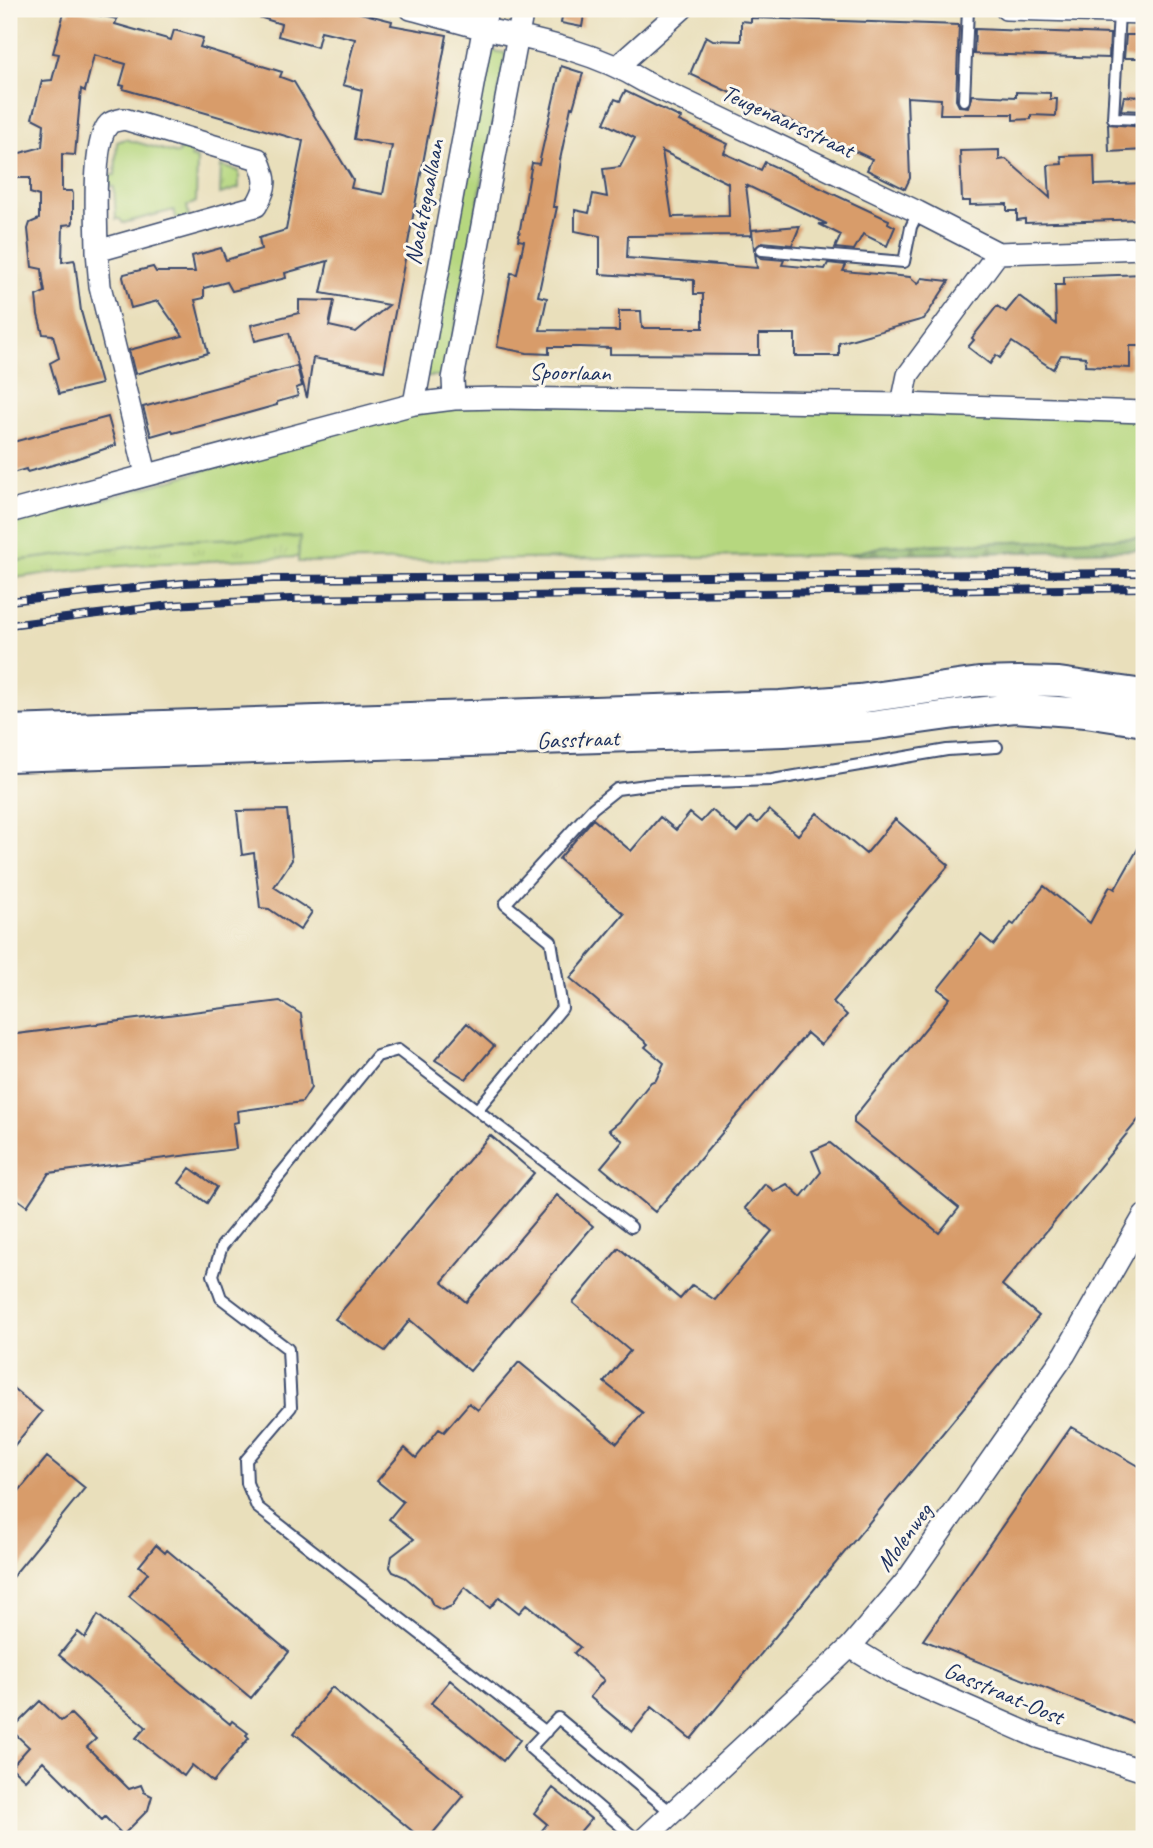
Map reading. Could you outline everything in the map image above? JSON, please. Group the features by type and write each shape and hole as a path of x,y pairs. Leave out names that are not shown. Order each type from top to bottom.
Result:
{"street":[{"name":"Teugenaarsstraat","path":"411,9 485,19 518,35 618,66 645,82 998,253 1144,248"},
{"path":"454,399 453,379 523,9"},
{"path":"618,66 635,48 682,9"},
{"path":"1006,9 1144,13"},
{"name":"Nachtegaallaan","path":"414,404 485,19"},
{"path":"97,251 256,206 264,193 266,176 258,159 124,119 110,123 102,135 97,161 97,251 100,286 146,474"},
{"path":"902,404 908,375 998,253"},
{"name":"Spoorlaan","path":"9,512 414,404 454,399 902,404 1144,412"},
{"name":"Gasstraat","path":"9,730 780,705 859,699 979,682 1059,682 1144,694"},
{"name":"Gasstraat","path":"9,757 784,732 870,726 956,713 1015,708 1086,713 1144,722"},
{"name":"Molenweg","path":"644,1839 850,1647 906,1580 1065,1354 1144,1216"},
{"name":"Gasstraat-Oost","path":"850,1647 898,1676 1037,1737 1144,1772"}],"lane":[{"path":"964,100 968,9"},
{"path":"1119,13 1113,118 1144,119"},
{"path":"762,250 904,262 911,226 918,212"},
{"path":"477,1110 562,1008 551,941 505,904 593,808 617,789 654,784 772,780 947,750 997,747"},
{"path":"546,1732 257,1507 247,1483 246,1460 291,1408 288,1349 221,1297 213,1275 222,1246 377,1056 398,1051 631,1227"},
{"path":"636,1839 530,1748 558,1718 672,1813"}],"green space":[{"path":"487,50 506,53 446,376 425,376"},
{"path":"125,139 178,154 182,144 194,147 191,157 197,159 196,202 187,206 189,217 177,220 174,210 123,223 116,219 114,187 105,185 105,175 115,175 117,142"},
{"path":"221,166 239,171 239,188 220,194"},
{"path":"467,402 1144,413 1144,538 883,546 848,555 298,562 299,537 176,540 9,562 9,526 423,408"},
{"path":"300,537 298,557 117,567 9,579 9,562 176,540"},
{"path":"1144,538 1144,550 848,555 883,546"}],"building":[{"path":"70,9 117,19 115,24 171,40 174,30 203,38 200,47 282,72 280,77 294,82 353,180 351,188 383,194 392,146 354,139 362,90 343,85 355,39 321,31 317,47 278,36 281,24 246,13 247,9 345,9 392,21 391,25 447,35 384,371 313,358 307,398 289,333 255,341 251,325 299,313 299,300 334,301 329,326 356,332 389,305 321,293 328,261 285,273 286,278 232,291 227,282 204,288 204,298 195,300 208,353 135,374 129,350 183,336 158,301 131,308 124,274 153,267 156,272 195,272 192,256 221,248 226,260 261,249 259,238 286,230 303,141 123,89 124,86 120,85 126,64 94,55 85,91 81,89 75,155 62,154 62,191 72,191 73,222 63,225 62,262 75,262 81,311 101,384 59,394 50,363 59,358 53,335 43,334 38,315 36,296 45,292 42,269 32,267 28,229 30,223 39,219 39,196 30,193 30,178 9,178 9,156 42,147 44,124 32,118 42,81 52,80 59,54 53,53 64,13 69,14"},
{"path":"563,9 585,9 582,27 561,23"},
{"path":"751,18 959,25 956,100 959,106 968,107 972,95 1016,97 1016,92 1050,93 1050,99 1057,99 1056,116 1031,115 1031,119 1013,120 1013,114 940,114 941,99 907,97 910,178 905,189 867,170 872,159 690,74 706,36 713,40 741,41 741,21 751,22"},
{"path":"975,29 1110,34 1109,58 974,54"},
{"path":"1126,35 1144,35 1144,58 1124,58"},
{"path":"561,66 583,73 573,108 571,107 560,160 553,207 557,207 538,296 547,298 540,330 619,331 619,311 641,311 642,328 703,328 703,294 694,294 694,280 600,274 600,236 575,231 575,210 589,213 593,194 607,197 603,169 620,167 635,138 604,123 615,99 620,101 625,91 728,144 724,153 761,170 765,162 889,220 888,223 895,227 887,246 863,234 854,250 835,248 841,235 819,224 827,224 746,185 752,235 628,236 627,258 757,268 755,253 761,258 784,260 782,265 825,269 828,263 846,265 843,271 910,277 918,284 922,278 949,281 924,319 839,343 839,356 795,356 795,334 759,334 759,355 610,354 610,348 579,347 549,347 549,354 497,347 511,273 517,274 524,241 518,240 532,163 539,164","holes":["662,151 728,183 729,216 672,217"]},
{"path":"1124,96 1144,97 1144,111 1121,110"},
{"path":"1108,124 1144,127 1144,150 1109,152"},
{"path":"999,150 999,160 1006,159 1050,198 1048,165 1062,164 1061,156 1094,155 1095,185 1144,183 1144,219 1025,223 1025,219 1017,220 1017,211 1007,211 1007,204 970,205 970,201 962,201 960,151"},
{"path":"800,226 792,245 762,242 754,249 752,230"},
{"path":"1144,274 1144,346 1130,346 1130,368 1085,366 1086,357 1061,355 1053,369 1012,342 1000,358 996,355 990,364 968,347 997,306 1006,312 1019,296 1056,324 1055,285 1064,285 1064,277"},
{"path":"297,366 302,386 296,388 298,396 277,402 277,405 223,420 151,436 143,407"},
{"path":"108,417 116,445 75,459 9,474 9,443"},
{"path":"287,810 292,860 274,887 312,912 300,930 269,909 260,908 254,853 242,855 237,811"},
{"path":"712,810 737,832 750,817 758,823 769,810 798,835 817,813 866,854 895,819 949,865 833,1002 847,1015 821,1045 807,1033 655,1212 601,1167 623,1141 609,1130 619,1122 651,1082 656,1080 664,1063 645,1047 648,1044 570,978 624,914 559,859 593,819 631,851 660,817 676,830 690,813 701,822"},
{"path":"1144,838 1144,1113 1002,1285 1039,1316 691,1739 652,1707 632,1732 590,1697 604,1680 574,1653 580,1647 527,1604 519,1613 499,1597 490,1608 465,1587 452,1606 442,1610 433,1605 429,1597 405,1577 393,1572 390,1567 392,1556 414,1539 389,1519 403,1502 377,1481 405,1448 416,1458 439,1429 444,1432 469,1403 478,1410 519,1362 617,1443 643,1413 604,1382 630,1351 573,1303 619,1248 680,1299 692,1285 715,1300 772,1231 745,1208 765,1184 774,1191 787,1184 801,1197 821,1172 812,1151 830,1143 939,1233 959,1208 854,1123 854,1117 950,998 938,989 981,935 994,945 1011,923 1014,925 1044,886 1090,923 1110,886 1115,889"},
{"path":"280,1001 301,1014 311,1088 302,1102 237,1111 238,1122 233,1123 236,1149 49,1173 27,1206 9,1193 9,1035"},
{"path":"467,1023 494,1046 466,1079 435,1060"},
{"path":"490,1135 534,1173 442,1282 466,1302 557,1195 593,1226 470,1371 410,1320 385,1351 335,1319"},
{"path":"190,1168 217,1187 207,1203 179,1183"},
{"path":"9,1385 42,1412 9,1452"},
{"path":"1071,1427 1144,1469 1144,1727 923,1640"},
{"path":"47,1457 85,1488 9,1581 9,1503"},
{"path":"156,1545 165,1553 167,1550 289,1652 251,1698 129,1596 148,1573 139,1566"},
{"path":"98,1615 230,1724 232,1721 248,1733 246,1735 249,1738 213,1782 192,1765 184,1776 148,1748 136,1738 146,1727 59,1655 78,1632 85,1638"},
{"path":"450,1680 520,1740 503,1761 431,1703"},
{"path":"332,1687 464,1796 428,1839 422,1839 294,1733"},
{"path":"40,1701 61,1721 71,1714 96,1739 87,1747 129,1789 141,1785 144,1792 152,1796 148,1810 123,1835 105,1817 102,1820 43,1761 25,1780 11,1767 29,1747 11,1730"},
{"path":"553,1788 591,1819 574,1839 535,1839 547,1824 534,1813"}],"railway":[{"path":"9,601 183,583 273,579 1144,573"},
{"path":"9,625 171,605 290,599 1144,588"}]}
